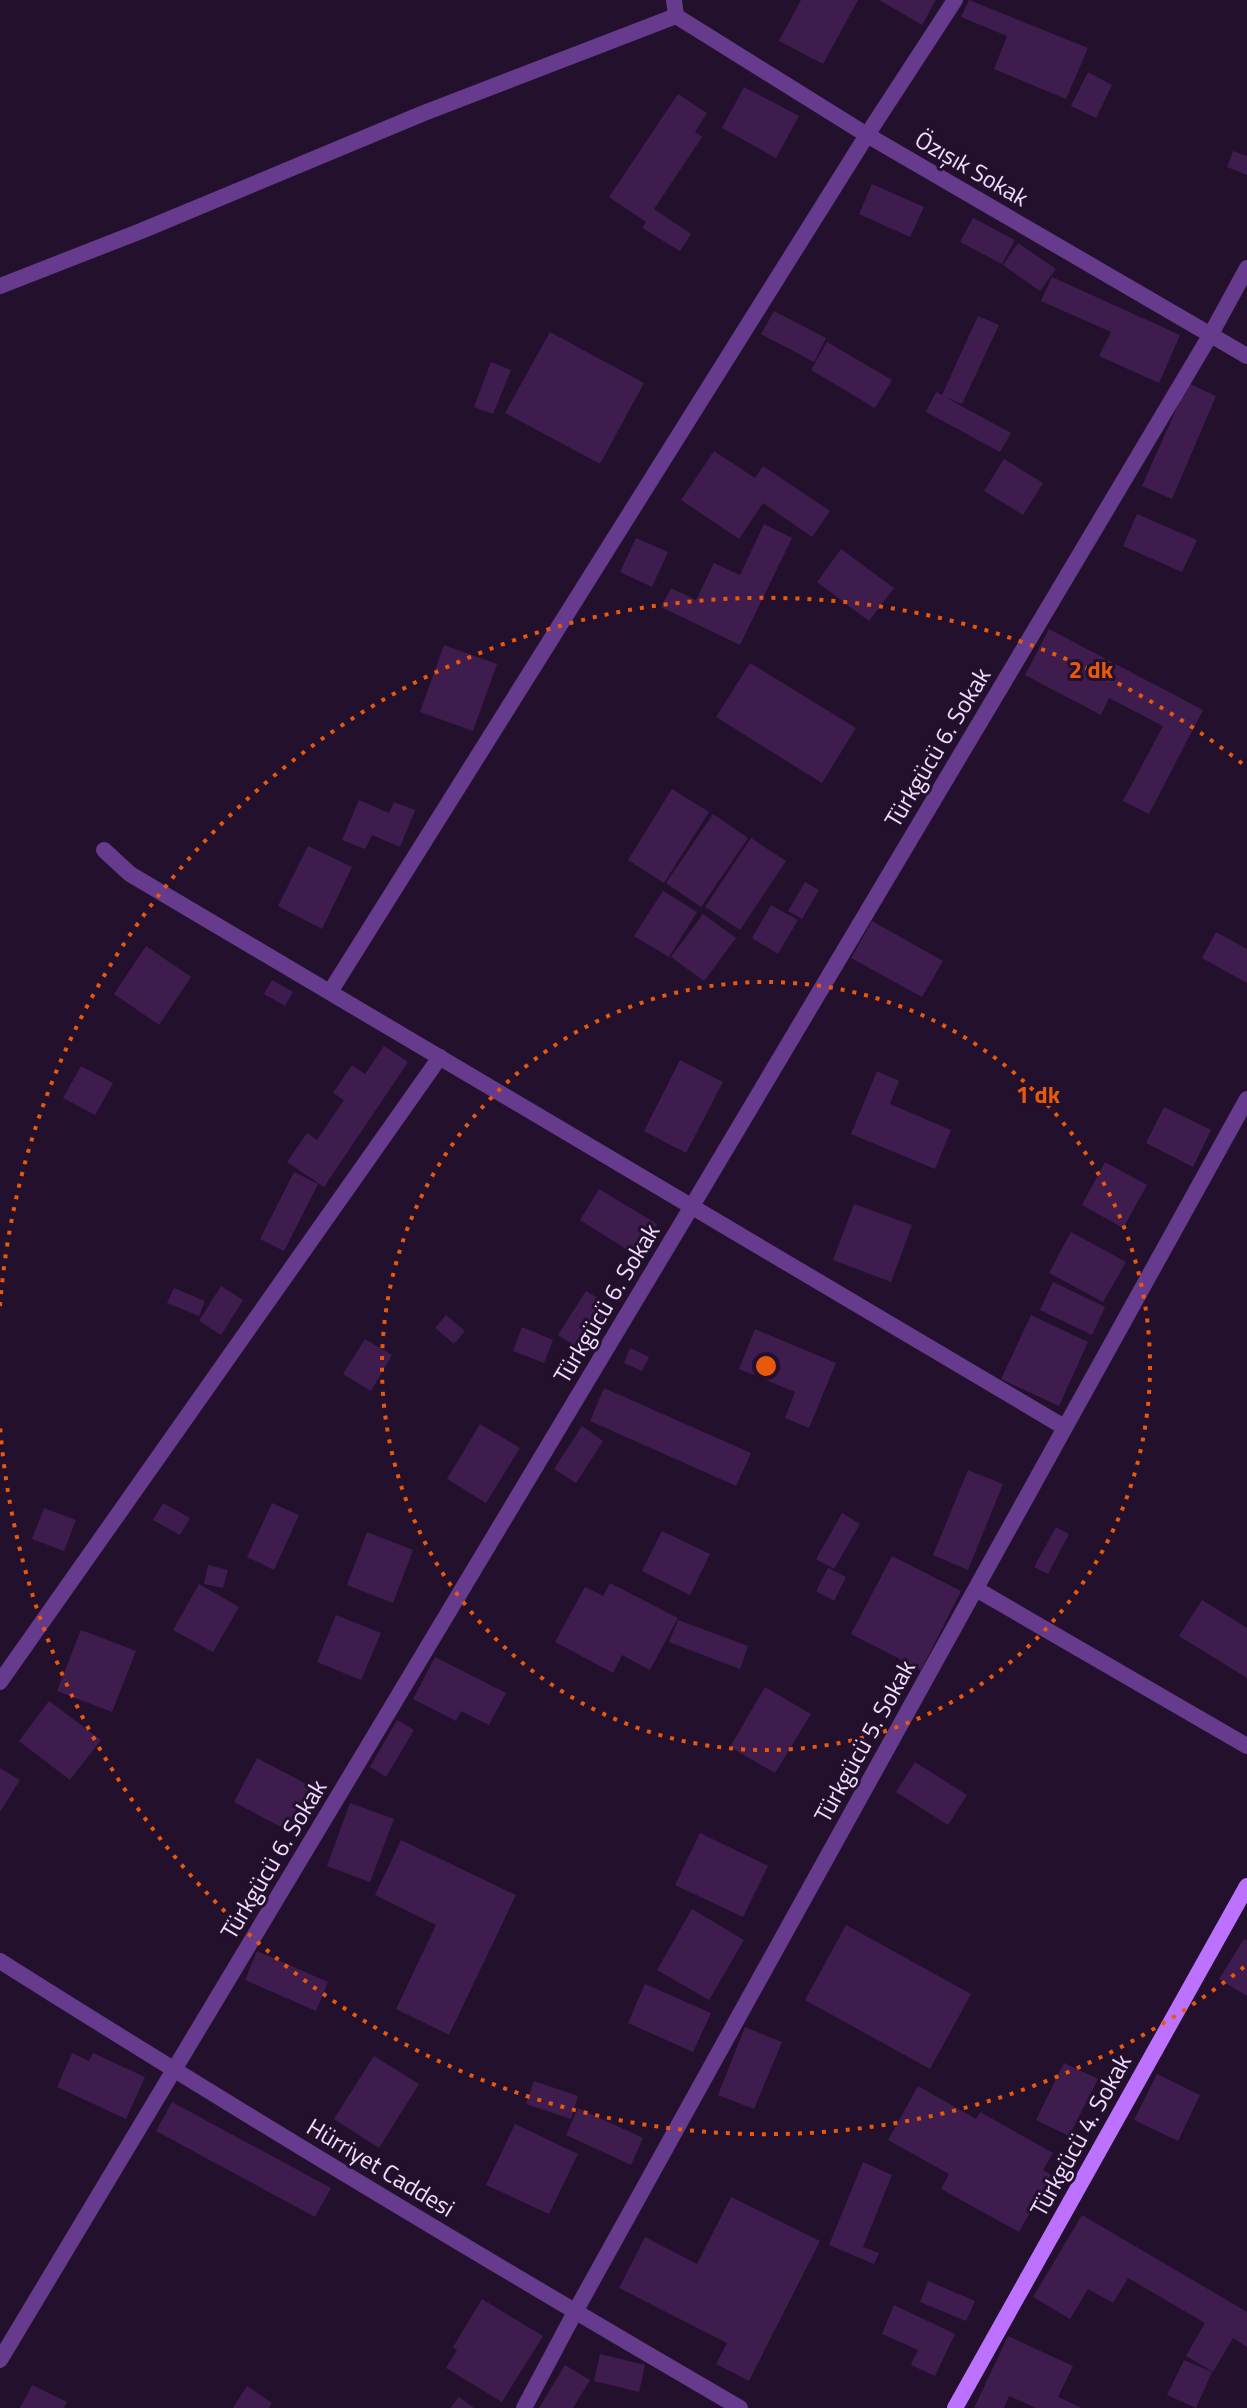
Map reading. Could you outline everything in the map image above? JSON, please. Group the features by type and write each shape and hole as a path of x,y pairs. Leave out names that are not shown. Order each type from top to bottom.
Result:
{"main road":[{"name":"Türkgücü 4. Sokak","path":"955,2408 1247,1886"}],"street":[{"path":"330,992 867,135 955,0"},
{"path":"0,286 141,231 675,8"},
{"name":"Özışık Sokak","path":"675,8 867,135 1247,356"},
{"name":"Türkgücü 6. Sokak","path":"0,2360 692,1206 1211,334 1247,268"},
{"path":"104,850 130,874 1064,1427"},
{"path":"0,1682 440,1057"},
{"name":"Türkgücü 5. Sokak","path":"524,2408 1247,1099"},
{"path":"976,1589 1247,1746"},
{"name":"Hürriyet Caddesi","path":"0,1961 174,2071 740,2408"}],"building":[{"path":"801,0 858,0 823,64 779,41"},
{"path":"879,0 936,0 922,25"},
{"path":"969,0 1088,48 1066,99 994,69 1007,36 961,17"},
{"path":"1088,72 1112,85 1096,118 1071,106"},
{"path":"744,87 799,116 776,158 722,128"},
{"path":"678,94 707,113 695,132 702,137 654,209 691,234 680,251 642,228 646,222 609,197"},
{"path":"1233,151 1247,156 1247,175 1227,167"},
{"path":"872,184 924,207 910,237 859,214"},
{"path":"973,218 1015,240 1002,264 960,242"},
{"path":"1018,243 1056,269 1040,291 1003,265"},
{"path":"1052,277 1180,335 1159,383 1099,356 1111,332 1041,301"},
{"path":"774,311 826,338 814,362 761,334"},
{"path":"978,316 999,325 962,404 945,397 1011,433 1000,452 926,412 936,392 942,395"},
{"path":"550,332 644,383 600,464 505,413"},
{"path":"827,342 892,380 875,408 811,370"},
{"path":"491,362 511,370 493,414 474,407"},
{"path":"1188,383 1216,396 1172,499 1142,486"},
{"path":"714,451 755,478 763,466 830,511 812,537 763,503 739,539 681,500"},
{"path":"1004,459 1043,483 1023,515 984,491"},
{"path":"1137,514 1197,540 1182,572 1123,546"},
{"path":"764,524 792,538 740,645 661,607 671,588 696,600 714,563 740,575"},
{"path":"636,538 668,552 652,587 620,572"},
{"path":"841,549 894,588 869,621 817,582"},
{"path":"1049,629 1203,710 1149,814 1123,801 1163,726 1109,698 1101,715 1025,675"},
{"path":"444,645 497,664 473,731 420,712"},
{"path":"750,663 856,728 822,783 716,717"},
{"path":"672,789 709,812 664,883 628,860"},
{"path":"359,800 389,813 394,802 415,810 400,847 372,835 365,849 342,840"},
{"path":"713,814 748,838 701,907 666,883"},
{"path":"751,838 786,861 740,930 705,907"},
{"path":"308,846 352,867 322,929 278,906"},
{"path":"805,882 819,890 802,919 788,911"},
{"path":"663,891 697,912 669,957 634,936"},
{"path":"771,905 798,920 778,954 752,938"},
{"path":"703,914 736,938 704,981 671,957"},
{"path":"872,921 943,961 922,997 851,958"},
{"path":"1216,932 1247,949 1247,983 1202,958"},
{"path":"146,946 191,977 159,1025 114,994"},
{"path":"272,980 293,992 285,1006 264,994"},
{"path":"384,1046 408,1062 324,1187 287,1162 307,1133 317,1140 344,1100 333,1093 352,1065 365,1074"},
{"path":"680,1060 723,1082 686,1153 644,1131"},
{"path":"81,1066 113,1083 95,1115 63,1098"},
{"path":"877,1071 899,1081 890,1104 951,1130 935,1169 851,1134"},
{"path":"1164,1107 1211,1130 1193,1167 1146,1143"},
{"path":"1105,1162 1147,1185 1123,1228 1082,1205"},
{"path":"294,1172 318,1184 284,1251 260,1239"},
{"path":"599,1189 657,1224 637,1256 580,1220"},
{"path":"854,1204 912,1225 891,1282 833,1260"},
{"path":"1071,1232 1126,1262 1103,1302 1049,1273"},
{"path":"1053,1282 1105,1307 1092,1335 1040,1310"},
{"path":"221,1286 243,1300 221,1335 199,1321"},
{"path":"174,1288 205,1301 199,1316 167,1303"},
{"path":"586,1291 611,1306 582,1350 558,1335"},
{"path":"446,1315 465,1331 454,1344 435,1328"},
{"path":"1031,1315 1088,1342 1059,1406 1001,1379"},
{"path":"522,1327 553,1340 544,1363 513,1351"},
{"path":"755,1329 836,1363 809,1428 785,1418 795,1392 739,1369"},
{"path":"365,1339 392,1355 371,1391 343,1374"},
{"path":"630,1348 649,1357 642,1371 624,1363"},
{"path":"604,1388 751,1453 736,1486 590,1421"},
{"path":"480,1424 520,1448 486,1503 447,1479"},
{"path":"582,1426 603,1441 576,1483 554,1469"},
{"path":"968,1470 1003,1484 968,1570 933,1555"},
{"path":"163,1503 190,1518 180,1535 153,1520"},
{"path":"272,1503 299,1515 274,1570 247,1557"},
{"path":"44,1508 76,1520 64,1551 32,1539"},
{"path":"842,1513 860,1524 834,1569 816,1559"},
{"path":"1056,1527 1069,1534 1048,1574 1034,1567"},
{"path":"662,1531 710,1554 690,1595 642,1571"},
{"path":"367,1532 413,1550 393,1603 347,1585"},
{"path":"892,1556 961,1591 921,1670 851,1634"},
{"path":"208,1565 228,1570 223,1588 204,1584"},
{"path":"828,1568 846,1577 834,1601 816,1591"},
{"path":"610,1583 678,1618 650,1670 622,1655 613,1673 555,1642 585,1587 603,1596"},
{"path":"199,1584 239,1607 213,1652 173,1630"},
{"path":"1202,1600 1247,1628 1247,1678 1179,1636"},
{"path":"336,1615 381,1633 361,1680 317,1662"},
{"path":"678,1620 748,1646 740,1669 669,1642"},
{"path":"81,1630 136,1651 112,1712 57,1691"},
{"path":"435,1657 506,1693 489,1725 461,1711 456,1721 413,1699"},
{"path":"765,1687 811,1714 775,1773 730,1747"},
{"path":"49,1701 101,1740 70,1780 19,1741"},
{"path":"397,1720 414,1730 386,1777 370,1767"},
{"path":"257,1758 312,1787 288,1831 234,1802"},
{"path":"915,1762 967,1795 948,1825 896,1792"},
{"path":"0,1768 20,1780 0,1812"},
{"path":"350,1803 394,1819 370,1882 327,1866"},
{"path":"700,1833 768,1866 743,1917 675,1885"},
{"path":"401,1840 516,1895 449,2035 396,2009 436,1925 375,1895"},
{"path":"692,1909 744,1940 709,2000 657,1970"},
{"path":"846,1925 971,1994 930,2069 805,2000"},
{"path":"1244,1939 1247,1941 1247,1996 1219,1979"},
{"path":"257,1951 328,1982 316,2011 245,1980"},
{"path":"645,1984 711,2013 693,2052 628,2023"},
{"path":"745,2027 782,2042 754,2109 718,2095"},
{"path":"72,2053 89,2061 93,2053 145,2077 126,2119 57,2087"},
{"path":"374,2056 419,2084 379,2148 334,2119"},
{"path":"1064,2063 1098,2079 1069,2136 1036,2120"},
{"path":"1157,2074 1200,2095 1178,2141 1134,2120"},
{"path":"534,2081 578,2096 571,2119 526,2104"},
{"path":"918,2086 976,2119 980,2112 1053,2153 1043,2170 1051,2175 1019,2232 941,2189 949,2174 888,2140"},
{"path":"172,2102 331,2188 315,2217 156,2131"},
{"path":"578,2108 643,2138 631,2165 566,2135"},
{"path":"515,2124 578,2154 549,2214 486,2185"},
{"path":"863,2162 892,2175 863,2247 879,2253 874,2264 829,2245"},
{"path":"731,2197 820,2241 749,2381 716,2364 727,2343 619,2288 645,2237 697,2264"},
{"path":"1082,2215 1247,2312 1247,2347 1233,2338 1213,2372 1186,2356 1205,2323 1128,2278 1113,2303 1088,2289 1070,2319 1033,2297"},
{"path":"928,2281 975,2301 966,2321 920,2302"},
{"path":"482,2299 543,2336 502,2402 446,2368 457,2350 453,2347"},
{"path":"894,2305 955,2334 935,2376 911,2365 918,2350 882,2334"},
{"path":"1008,2336 1073,2366 1058,2397 1082,2408 1036,2408 1009,2396 1004,2408 974,2408"},
{"path":"600,2354 645,2365 639,2392 594,2381"},
{"path":"1184,2360 1212,2372 1196,2408 1167,2395"},
{"path":"565,2365 590,2380 573,2408 539,2408"},
{"path":"32,2385 67,2402 64,2408 20,2408"},
{"path":"247,2386 272,2403 269,2408 233,2408"},
{"path":"459,2397 474,2408 450,2408"}]}
